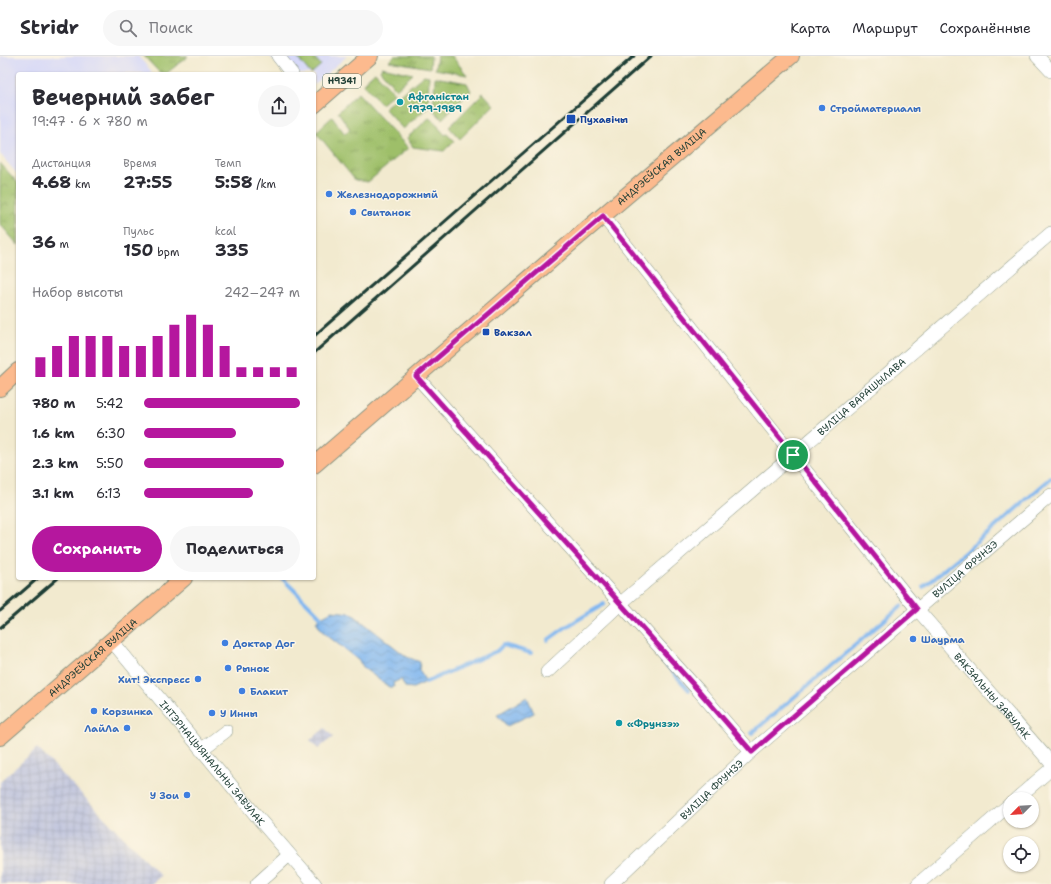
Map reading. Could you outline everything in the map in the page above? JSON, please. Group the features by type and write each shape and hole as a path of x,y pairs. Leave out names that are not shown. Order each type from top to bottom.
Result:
{"main road":[{"name":"Н9341","path":"316,101 370,56"},
{"name":"АНДРЭЕЎСКАЯ ВУЛІЦА","path":"316,463 791,56"},
{"path":"0,388 16,373"},
{"name":"АНДРЭЕЎСКАЯ ВУЛІЦА","path":"0,737 182,580"}],"street":[{"path":"278,56 290,72"},
{"path":"1037,56 1051,71"},
{"name":"ВАКЗАЛЬНЫ ЗАВУЛАК","path":"603,216 917,609 1051,763"},
{"name":"ВУЛІЦА ВАРАШЫЛАВА","path":"547,672 620,604 1051,233"},
{"path":"416,376 752,752"},
{"name":"ВУЛІЦА ФРУНЗЭ","path":"611,884 752,752 1051,495"},
{"name":"ІНТЭРНАЦЫЯНАЛЬНЫ ЗАВУЛАК","path":"112,641 201,750 315,884"},
{"path":"201,750 226,731"},
{"path":"1024,792 1051,769"},
{"path":"918,884 1003,810"},
{"path":"257,884 289,855"}],"shaded area":[{"path":"0,56 138,56 152,72 16,72 16,173 0,154"},
{"path":"270,56 347,56 316,83 316,72 283,72"},
{"path":"325,728 333,737 318,749 310,740"},
{"path":"37,748 161,876 151,884 0,884 0,782"}],"green space":[{"path":"144,56 188,56 168,72 159,72"},
{"path":"296,56 313,56 321,65 313,72 309,72"},
{"path":"394,56 431,56 430,68 389,61"},
{"path":"437,56 452,56 467,75 435,69"},
{"path":"382,67 413,74 396,89 380,70"},
{"path":"375,72 394,93 381,104 363,83"},
{"path":"424,75 429,76 428,107 403,129 384,108"},
{"path":"435,77 467,83 471,91 442,119 433,110"},
{"path":"358,93 408,148 368,182 355,180 316,132 332,117 345,134 350,129 338,112"},
{"path":"483,93 494,105 460,139 449,127"},
{"path":"429,118 439,126 438,127 445,135 447,134 454,141 444,151 413,147 407,138"},
{"path":"0,163 16,181 16,243 0,224"}],"water":[{"path":"332,611 351,613 407,657 420,662 419,670 426,682 413,688 405,687 401,679 393,683 394,687 389,687 365,669 358,660 323,632 316,621"},
{"path":"527,697 534,713 507,726 497,715"}],"waterway":[{"path":"923,587 993,529 1051,478"},
{"path":"284,580 321,617"},
{"path":"548,640 566,627 604,604"},
{"path":"752,733 901,606"},
{"path":"426,682 497,651 503,645 531,653"},
{"path":"663,661 689,690"}],"railway":[{"path":"316,334 634,56"},
{"path":"316,351 651,56"},
{"path":"0,611 36,580"},
{"path":"0,628 56,580"}],"place":[{"name":"Афганістан 1979-1989","path":"400,102"},
{"name":"Стройматериалы","path":"822,108"},
{"name":"Пухавічы","path":"571,119"},
{"name":"Железнодорожный","path":"329,194"},
{"name":"Свитанок","path":"353,212"},
{"name":"Вакзал","path":"486,332"},
{"name":"Шаурма","path":"913,639"},
{"name":"Доктар Дог","path":"225,643"},
{"name":"Рынок","path":"228,668"},
{"name":"Хит! Экспресс","path":"198,679"},
{"name":"Блакит","path":"242,691"},
{"name":"Корзинка","path":"94,711"},
{"name":"У Инны","path":"212,713"},
{"name":"«Фрунзэ»","path":"619,723"},
{"name":"ЛайЛа","path":"127,728"},
{"name":"У Зои","path":"187,795"}],"route":[{"path":"603,216 793,455 917,609 752,752 416,376 603,216"}]}
